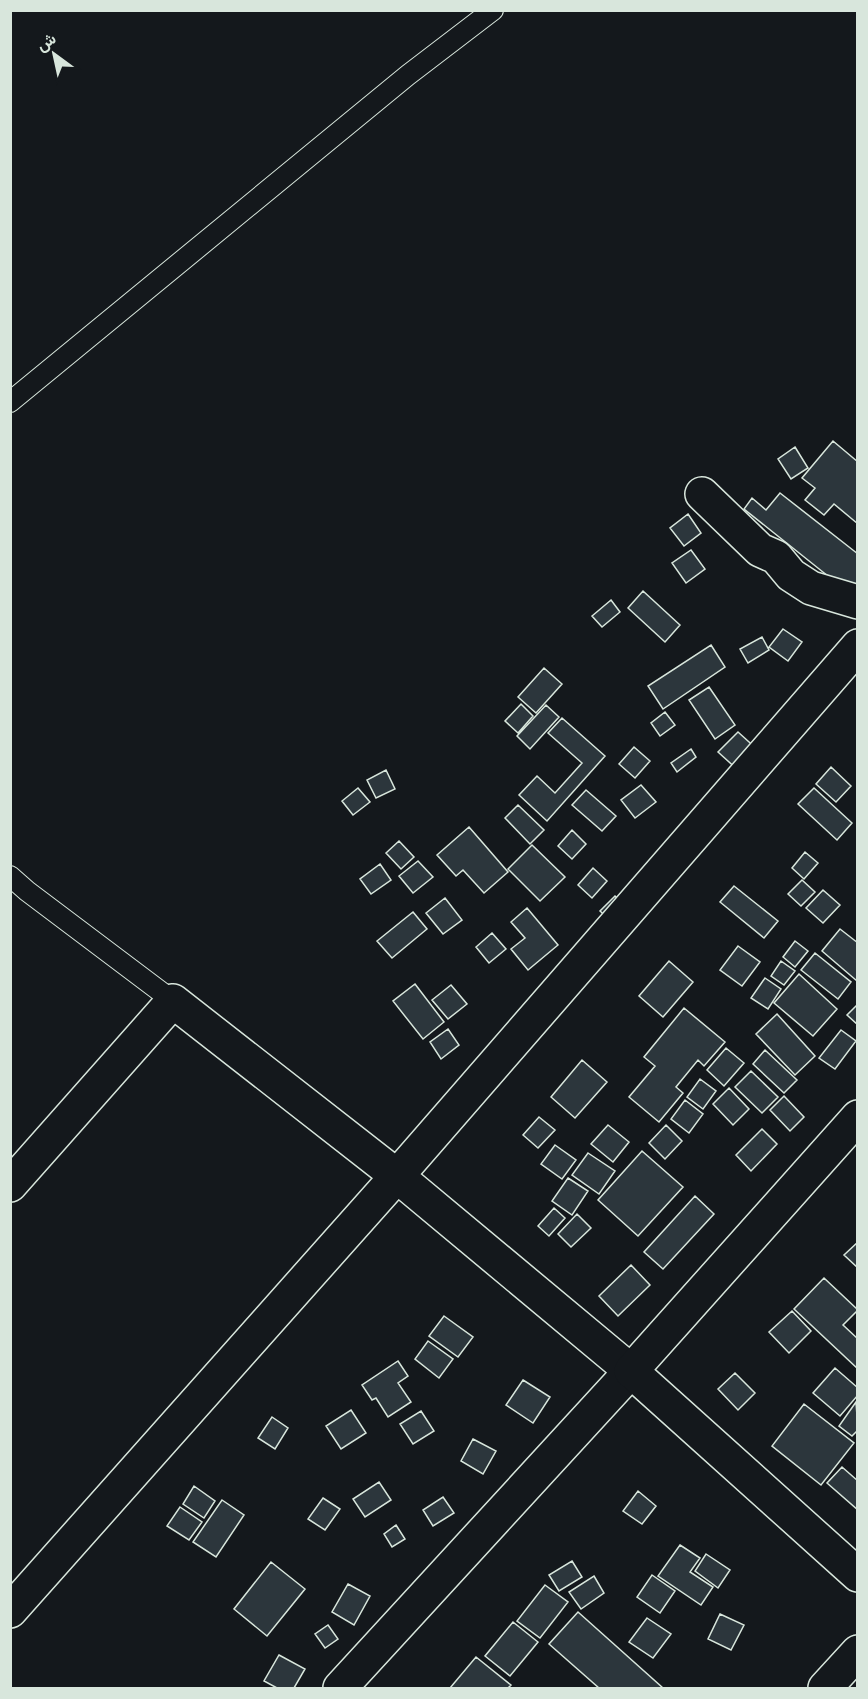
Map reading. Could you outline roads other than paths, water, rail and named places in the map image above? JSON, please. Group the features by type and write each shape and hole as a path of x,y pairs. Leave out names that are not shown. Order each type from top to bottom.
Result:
{"street":[{"path":"702,494 760,550 776,557 791,575 811,588 858,602"},
{"path":"10,1611 397,1176 858,646"},
{"path":"10,1185 174,1001 397,1176 631,1371 858,1575"},
{"path":"340,1689 631,1371 858,1117"},
{"path":"825,1689 858,1652"}],"lane":[{"path":"10,402 408,75 493,10"},
{"path":"10,876 174,1001"}]}
